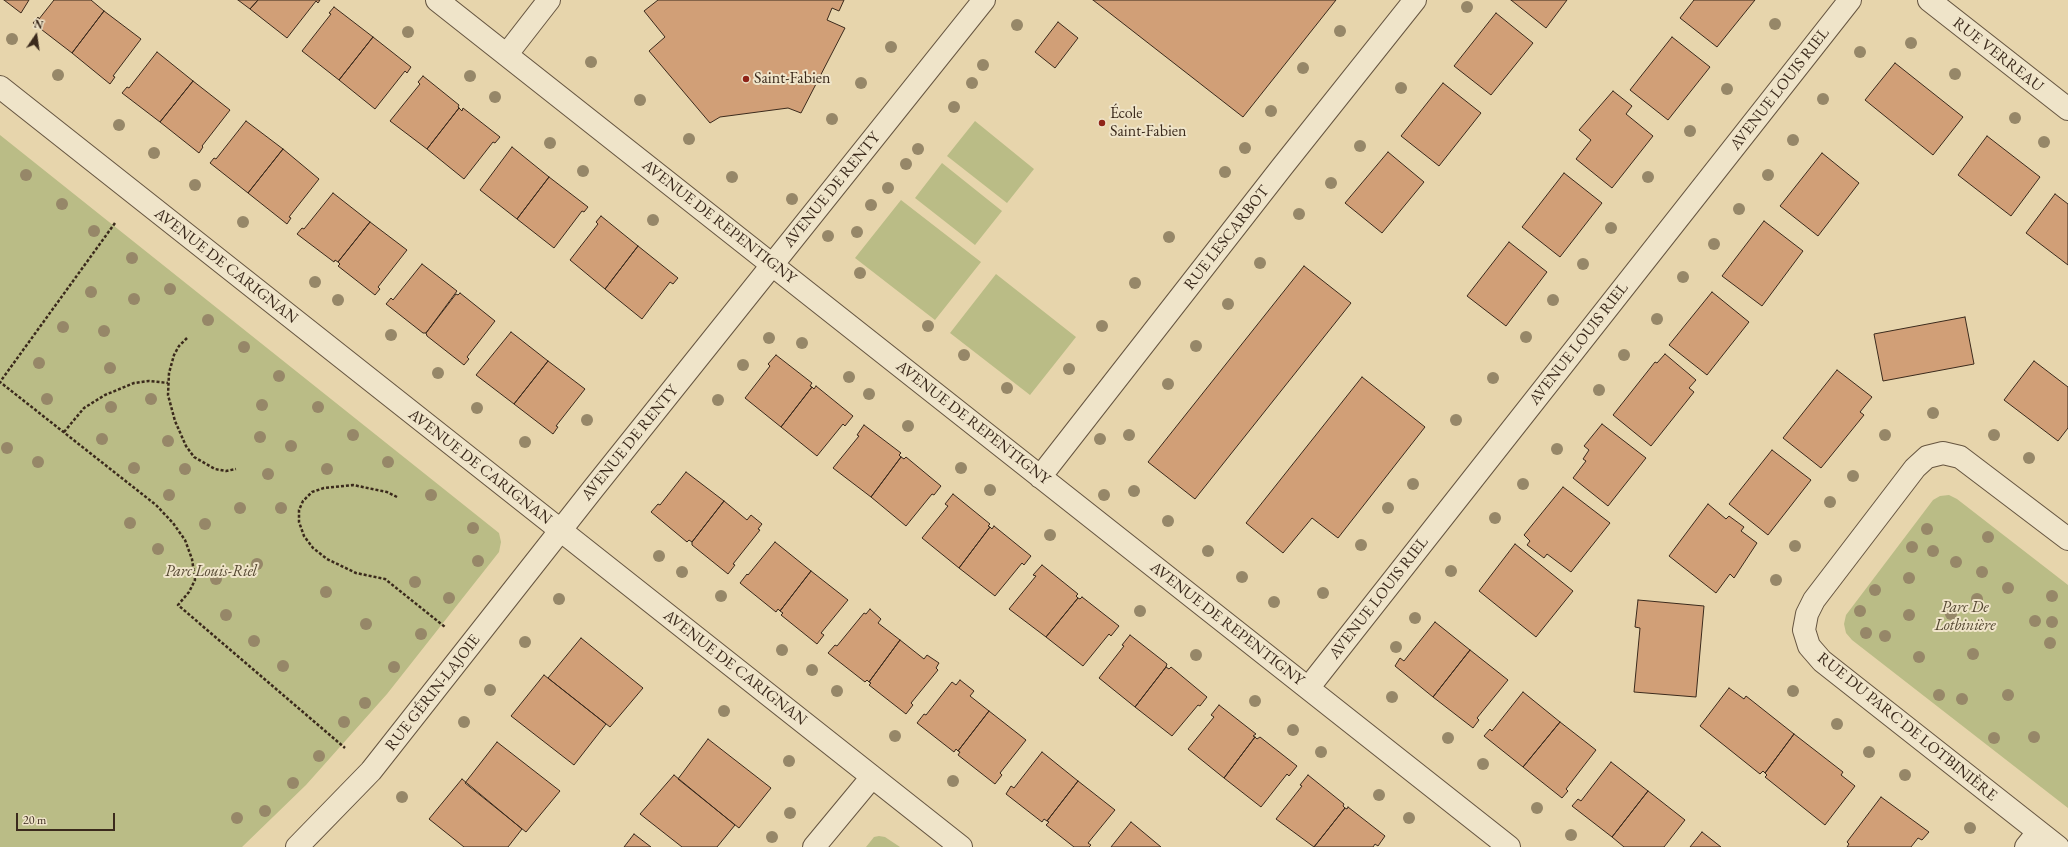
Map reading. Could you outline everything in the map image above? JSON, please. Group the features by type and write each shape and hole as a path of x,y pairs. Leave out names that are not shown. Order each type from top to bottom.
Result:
{"street":[{"name":"AVENUE DE REPENTIGNY","path":"437,0 773,264 1040,477 1309,687 1509,847"},
{"path":"506,54 549,0"},
{"name":"AVENUE DE RENTY","path":"560,530 984,0"},
{"name":"RUE LESCARBOT","path":"1040,477 1277,173 1415,0"},
{"name":"AVENUE LOUIS RIEL","path":"1309,687 1850,0"},
{"name":"RUE VERREAU","path":"1929,0 2068,109"},
{"name":"AVENUE DE CARIGNAN","path":"0,87 961,847"},
{"name":"RUE DU PARC DE LOTBINIÈRE","path":"2058,847 2032,839 1822,661 1809,646 1804,630 1806,614 1814,600 1915,468 1927,457 1943,453 1960,457 2068,539"},
{"name":"RUE GÉRIN-LAJOIE","path":"297,847 371,771 560,530"},
{"path":"814,847 872,776"}],"path":[{"path":"116,223 0,382 156,505 173,523 185,540 192,559 195,580 189,592 178,604 345,748"},
{"path":"187,338 179,346 174,355 168,383 170,406 175,421 186,446 194,456 215,469 226,471 236,469"},
{"path":"64,432 84,408 119,388 134,383 149,381 168,383"},
{"path":"397,497 387,492 353,485 324,488 312,492 303,501 299,510 299,522 304,536 313,548 327,559 356,573 385,579 445,627"}],"green space":[{"path":"975,121 1034,169 1007,203 947,156"},
{"name":"Parc Louis-Riel","path":"0,135 499,533 501,542 499,552 387,694 306,785 242,847 0,847"},
{"path":"942,163 1002,211 975,245 915,198"},
{"path":"901,200 981,262 935,320 855,258"},
{"path":"996,274 1076,337 1030,395 950,333"},
{"name":"Parc De Lotbinière","path":"1949,495 1957,499 2068,585 2068,808 1852,640 1846,633 1844,624 1846,615 1933,500 1940,496"},
{"path":"874,837 885,837 900,847 866,847"}],"building":[{"path":"4,0 29,0 21,13"},
{"path":"54,0 91,0 104,11 72,53 33,23 38,17 39,19"},
{"path":"238,0 258,0 250,9"},
{"path":"258,0 320,0 318,3 316,1 287,38 250,9"},
{"name":"Saint-Fabien","path":"658,0 844,0 839,11 832,8 827,20 845,28 801,113 788,108 720,117 710,123 649,51 665,37 644,11"},
{"path":"1093,0 1336,0 1243,117"},
{"path":"1511,0 1567,0 1546,28"},
{"path":"1694,0 1755,0 1717,47 1680,18"},
{"path":"334,7 373,37 339,80 302,51 331,14 329,13"},
{"path":"104,11 141,39 113,76 115,77 110,84 72,53"},
{"path":"1496,13 1533,43 1491,95 1454,66"},
{"path":"1058,22 1078,38 1055,68 1035,52"},
{"path":"373,37 411,67 407,73 405,71 375,109 339,80"},
{"path":"1672,37 1710,67 1668,120 1630,90"},
{"path":"157,52 193,81 160,122 122,93 127,87 129,88"},
{"path":"1895,63 1963,117 1933,155 1865,100"},
{"path":"423,76 459,105 459,108 427,149 390,121 420,84 418,82"},
{"path":"193,81 230,110 202,146 203,147 199,153 160,122"},
{"path":"1443,83 1481,113 1439,166 1401,136"},
{"path":"1613,91 1632,106 1626,114 1653,136 1612,188 1576,159 1591,140 1579,130"},
{"path":"459,108 462,111 463,108 500,137 495,143 493,142 464,179 427,149"},
{"path":"246,121 283,149 248,193 210,163 214,158 216,159"},
{"path":"1987,136 2040,177 2011,216 1958,175"},
{"path":"512,147 549,177 517,219 480,190"},
{"path":"283,149 319,179 289,217 291,218 287,224 248,193"},
{"path":"1388,152 1424,182 1382,233 1345,203"},
{"path":"1822,153 1859,183 1818,236 1780,206"},
{"path":"1564,173 1602,203 1560,257 1522,227"},
{"path":"549,177 588,207 584,212 582,211 554,248 517,219"},
{"path":"333,193 370,222 338,262 335,260 334,262 297,234 302,228 304,229"},
{"path":"2055,194 2068,204 2068,265 2026,233"},
{"path":"601,216 638,246 605,289 570,260 598,224 596,222"},
{"path":"1764,221 1803,251 1762,306 1722,276"},
{"path":"370,222 407,250 378,287 380,289 375,295 338,266 340,264 338,262"},
{"path":"1509,242 1547,272 1506,326 1467,296"},
{"path":"638,246 678,278 673,284 670,282 642,319 605,289"},
{"path":"422,264 457,291 426,333 423,333 386,304 391,298 393,300"},
{"path":"1304,266 1351,303 1195,499 1148,462"},
{"path":"1712,292 1749,322 1707,375 1669,345"},
{"path":"460,293 495,321 467,357 469,359 464,365 427,336 426,333 456,294 458,295"},
{"path":"1965,317 1974,364 1883,381 1874,334"},
{"path":"511,332 548,361 514,404 476,375"},
{"path":"1665,354 1696,380 1689,388 1694,392 1651,446 1613,415 1655,362 1657,363"},
{"path":"776,355 812,383 810,386 812,387 781,427 745,398 770,366 768,364"},
{"path":"548,361 585,389 556,426 558,427 553,434 514,404"},
{"path":"2034,361 2068,387 2068,428 2058,441 2004,400"},
{"path":"1837,370 1872,397 1860,412 1864,415 1821,468 1783,438"},
{"path":"1362,377 1425,427 1338,538 1312,518 1283,553 1246,523"},
{"path":"816,386 853,416 845,426 843,424 817,456 781,427 812,387 814,389"},
{"path":"1602,424 1646,458 1608,506 1573,478 1586,461 1583,459 1589,450 1584,446"},
{"path":"864,425 901,453 899,455 901,457 871,497 833,468 859,436 857,435"},
{"path":"1772,450 1811,480 1768,535 1729,504"},
{"path":"901,457 904,459 906,457 941,486 934,495 932,494 906,526 871,497"},
{"path":"686,472 724,501 692,542 689,540 687,542 651,512 658,504 660,505"},
{"path":"1563,487 1610,523 1571,572 1547,554 1544,558 1527,545 1530,541 1524,535"},
{"path":"953,494 990,524 988,526 990,527 959,568 922,538 948,506 945,504"},
{"path":"724,501 747,520 751,515 762,524 758,529 760,530 733,564 735,565 728,574 692,545 692,542"},
{"path":"1708,504 1726,519 1729,516 1744,527 1741,531 1757,543 1734,578 1730,574 1716,593 1669,556"},
{"path":"994,526 1031,556 1024,565 1022,563 995,596 959,568 990,527 992,529"},
{"path":"775,542 811,571 780,611 778,609 776,612 740,583"},
{"path":"1515,544 1573,591 1536,637 1479,591"},
{"path":"1042,565 1078,594 1076,596 1078,598 1046,637 1009,609 1036,576 1033,575"},
{"path":"811,571 848,600 821,633 824,635 817,644 781,615 783,613 780,611"},
{"path":"1082,597 1119,626 1111,636 1109,634 1083,666 1046,637 1078,598 1080,599"},
{"path":"1638,600 1704,606 1696,697 1634,692 1640,628 1635,627"},
{"path":"870,609 881,619 878,623 900,640 869,682 867,680 865,682 828,653 835,645 837,646 864,613 866,614"},
{"path":"1435,622 1470,650 1433,697 1395,666 1400,658 1404,661"},
{"path":"1130,635 1167,664 1135,707 1099,678 1124,646 1122,645"},
{"path":"581,638 643,688 610,727 548,678"},
{"path":"900,640 924,659 927,655 939,663 936,668 938,670 911,703 913,705 906,714 869,685 871,683 869,682"},
{"path":"1470,650 1508,680 1477,718 1479,720 1473,728 1433,697"},
{"path":"1166,667 1169,669 1171,667 1207,697 1200,706 1198,705 1172,736 1135,707"},
{"path":"544,675 606,724 574,765 511,716"},
{"path":"960,680 974,691 970,696 989,711 958,751 956,749 954,752 917,723 924,714 926,715 952,682 956,685"},
{"path":"1729,688 1744,699 1746,696 1794,734 1765,773 1763,771 1760,774 1700,726"},
{"path":"1523,692 1560,722 1523,767 1484,736 1490,729 1492,731"},
{"path":"1219,705 1256,734 1253,736 1255,737 1224,778 1188,749 1214,717 1211,715"},
{"path":"989,711 1026,740 1000,773 1002,775 995,784 958,755 960,752 958,751"},
{"path":"1560,722 1596,750 1566,789 1568,791 1562,798 1523,767"},
{"path":"1794,734 1843,772 1841,775 1855,786 1825,825 1765,777 1767,775 1765,773"},
{"path":"1255,737 1257,739 1260,737 1297,766 1289,776 1287,774 1261,807 1224,778"},
{"path":"708,739 771,788 739,828 678,779"},
{"path":"497,742 560,791 526,832 465,783"},
{"path":"1042,752 1078,781 1047,821 1044,819 1042,822 1006,794 1011,786 1014,788"},
{"path":"1611,762 1648,791 1612,837 1572,806 1578,799 1581,801"},
{"path":"674,775 735,825 717,847 682,847 640,814"},
{"path":"1308,775 1344,804 1343,806 1345,808 1314,847 1276,819 1302,786 1300,785"},
{"path":"462,779 522,829 508,847 464,847 429,819"},
{"path":"1078,781 1115,810 1088,843 1091,845 1089,847 1074,847 1046,825 1049,822 1047,821"},
{"path":"1648,791 1685,820 1664,847 1624,847 1612,837"},
{"path":"1881,797 1929,832 1922,840 1918,838 1911,847 1847,847 1849,844 1847,842"},
{"path":"1348,807 1385,836 1378,846 1375,844 1373,847 1314,847 1345,808 1347,809"},
{"path":"1131,822 1161,847 1111,847"},
{"path":"1702,832 1721,847 1690,847"},
{"path":"634,834 651,847 624,847"}],"place":[{"name":"Saint-Fabien","path":"746,79"},
{"name":"École Saint-Fabien","path":"1102,123"}]}
